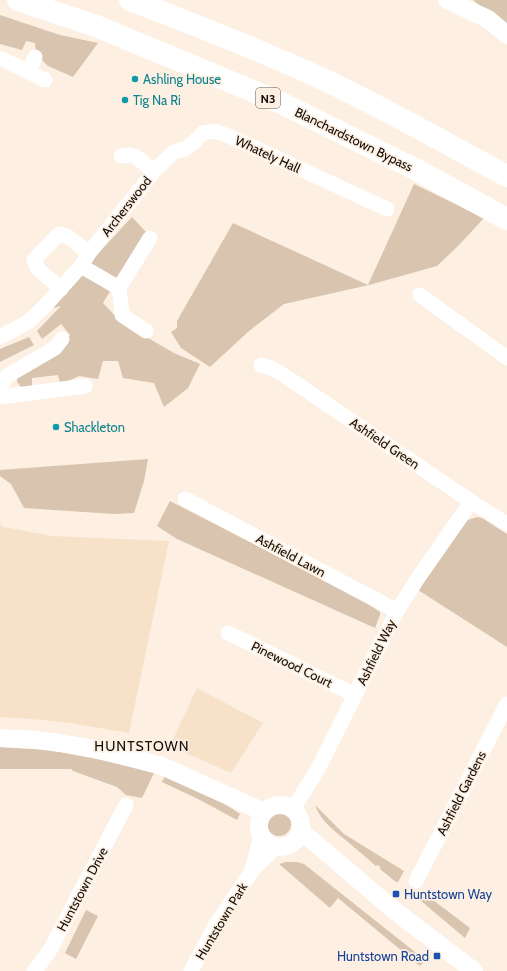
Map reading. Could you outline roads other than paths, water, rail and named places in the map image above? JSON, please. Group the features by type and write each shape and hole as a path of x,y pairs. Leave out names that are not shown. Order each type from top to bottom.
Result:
{"highway":[{"name":"Blanchardstown Bypass","path":"18,0 96,26 279,102 416,169 507,219"},
{"path":"130,0 288,64 327,82 409,123 507,176"},
{"path":"150,0 202,20 288,64"}],"street":[{"path":"447,0 488,19 507,35"},
{"path":"29,71 35,57"},
{"path":"0,58 45,80"},
{"name":"Whately Hall","path":"154,170 174,152 185,149 203,133 214,131 229,136 387,209"},
{"name":"Archerswood","path":"0,337 28,322 44,307 85,259 154,170 135,156 121,156"},
{"path":"60,289 38,269 34,260 59,234 67,236 85,259 119,288"},
{"path":"146,331 122,315 119,288 150,238"},
{"path":"420,295 507,358"},
{"path":"62,339 55,348 7,376 2,382 7,396 86,386"},
{"name":"Ashfield Green","path":"261,365 282,374 471,502 507,524"},
{"name":"Ashfield Lawn","path":"185,499 397,611"},
{"name":"Ashfield Way","path":"293,809 315,774 397,611 471,502"},
{"name":"Pinewood Court","path":"228,633 355,695"},
{"name":"Ashfield Gardens","path":"416,881 507,704"},
{"path":"0,738 37,740 95,749 162,766 264,812"},
{"name":"Huntstown Drive","path":"34,971 50,950 126,805"},
{"path":"281,805 293,809 297,813 302,824 302,830 296,841 290,846 283,848 276,847 264,840 259,829 259,823 264,812 269,808 281,805"},
{"name":"Huntstown Park","path":"252,871 261,835"},
{"path":"300,835 308,837 394,911 474,971"},
{"name":"Huntstown Park","path":"191,971 216,926 252,871 276,847"}],"place":[{"name":"Ashling House","path":"135,79"},
{"name":"Tig Na Ri","path":"125,100"},
{"name":"Shackleton","path":"56,427"},
{"name":"Huntstown Way","path":"396,894"},
{"name":"Huntstown Road","path":"437,956"}],"district":[{"name":"HUNTSTOWN","path":"142,746"}]}
